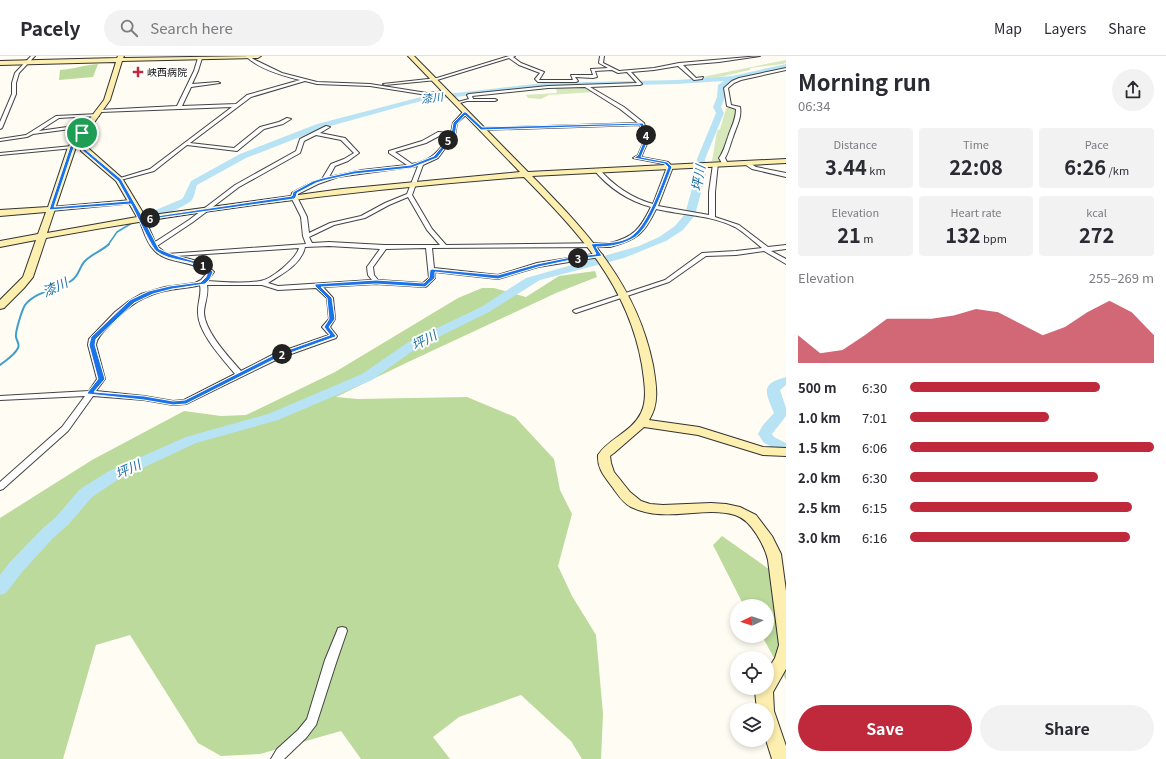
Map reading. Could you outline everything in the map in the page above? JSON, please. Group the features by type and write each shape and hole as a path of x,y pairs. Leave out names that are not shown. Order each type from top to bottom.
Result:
{"street":[{"path":"0,128 14,94 14,82 17,73 32,56"},
{"path":"248,56 252,60 281,74 324,84 398,84 433,79 511,57 520,64 543,73 536,79 538,81 596,80 593,76 596,76 592,70 612,69"},
{"path":"0,63 120,58 258,56"},
{"path":"411,56 593,245 623,294 638,327 647,355 651,394 650,404 647,414 641,423 604,455 603,463 607,472 626,496 636,504 647,508 660,510 730,509 741,512 751,518 767,540 774,554 786,645 783,659 774,674"},
{"path":"602,56 601,63 618,72 758,56"},
{"path":"686,57 697,63"},
{"path":"0,306 21,286 28,277 72,147 99,113 107,100 120,58"},
{"path":"179,107 200,58"},
{"path":"0,69 74,65 79,60"},
{"path":"679,64 695,79 702,78"},
{"path":"725,164 722,158 729,149 730,138 738,119 738,108 729,106 726,88 732,82 740,79 786,69"},
{"path":"472,100 470,95 548,87 639,83 628,71"},
{"path":"119,180 152,170 237,104 254,94 305,80"},
{"path":"188,86 218,83"},
{"path":"370,84 410,92 448,94"},
{"path":"586,86 622,108 642,124 647,138 640,156 636,158 666,163 670,167"},
{"path":"456,103 472,100 495,100"},
{"path":"31,134 58,117 179,107 237,104"},
{"path":"294,197 295,193 314,182 354,172 421,164 436,157 453,135 455,123 465,113"},
{"path":"0,140 68,128 80,116"},
{"path":"186,144 235,150 262,128 281,123 289,119"},
{"path":"481,129 642,124"},
{"path":"154,245 237,186 298,152 302,140 328,127"},
{"path":"82,133 82,146 119,180 142,219 157,250 205,266 211,272 203,283"},
{"path":"315,133 343,139 357,153 346,160 332,165 325,179"},
{"path":"411,166 391,152 424,142 440,133 453,135"},
{"path":"0,154 72,147"},
{"path":"0,244 206,209 294,197 412,184 597,170 786,160"},
{"path":"746,162 754,168 786,175"},
{"path":"421,164 409,195 418,211 444,246"},
{"path":"712,218 712,192 716,164"},
{"path":"169,255 329,244 384,247 610,245 632,238 643,226 654,206 670,167"},
{"path":"597,170 610,184 636,200 654,206 700,215 734,224 765,247 766,250 786,262"},
{"path":"306,236 332,224 363,217 387,204 409,195"},
{"path":"294,197 304,217 306,236 310,245"},
{"path":"0,213 132,202"},
{"path":"263,283 292,264 302,251 302,246"},
{"path":"0,487 65,429 90,393 102,379 92,345 93,339 132,302 151,293 172,287 203,283 263,283 278,288 376,282 425,285 432,278 429,246"},
{"path":"376,282 371,275 370,267 384,247"},
{"path":"576,312 623,294 667,280 704,254 736,253 786,247"},
{"path":"432,270 498,277 537,265 571,258 602,259"},
{"path":"203,283 205,288 201,315 211,337 239,374"},
{"path":"0,398 90,393 180,403 186,402 239,374 293,349 333,336 326,327 332,319 330,298 317,285"},
{"path":"641,423 699,431 744,447 769,452 784,452"},
{"path":"277,759 281,753 302,734 312,721 331,660 342,631"},
{"path":"774,736 781,759"}],"green space":[{"path":"786,60 786,63 783,64 750,68 750,70 718,77 702,77"},
{"path":"98,64 93,77 59,80 60,70"},
{"path":"582,86 594,92 549,95 541,99 528,98 526,95 556,93 557,91 554,87"},
{"path":"729,107 737,108 737,119 721,161 712,161 717,131 720,129 726,109"},
{"path":"595,271 597,277 556,293 336,397 358,399 467,397 515,417 554,459 560,490 572,514 558,566 572,596 596,635 603,714 601,759 582,759 571,741 521,695 459,717 433,737 450,759 361,759 341,731 260,754 221,756 198,743 130,635 96,645 63,759 0,759 0,518 92,460 184,411 221,416 246,415 335,372 458,298 482,288 494,288 526,297 559,276"},
{"path":"722,536 786,581 786,680 774,658 774,651 770,651 766,643 774,643 774,599 740,599 713,545"}],"waterway":[{"name":"坪川","path":"0,588 16,567 48,533 62,521 86,493 114,475 191,440 273,417 367,377 414,344 500,301 536,278 620,256 663,239 679,228 690,215 701,174 701,159 720,113 717,107 721,97 722,85 738,76 786,66"},
{"name":"漆川","path":"155,214 185,201 188,198 194,183 243,156 320,126 421,99 544,85 677,82 731,78"},
{"name":"漆川","path":"108,245 117,232 132,223"},
{"name":"漆川","path":"0,365 12,356 19,347 16,337 25,305 35,297 71,281 76,277 82,264 87,259 108,245"},
{"path":"786,381 779,383 773,390 774,398 781,413 768,428 765,434 769,440 786,449"}],"place":[{"name":"峡西病院","path":"138,72"}],"route":[{"path":"82,133 72,147 51,209 132,202 142,219 294,197 295,193 314,182 325,179 354,172 421,164 436,157 453,135 455,123 462,114 465,113 481,129 642,124 647,138 640,156 636,158 666,163 670,167 654,206 643,226 632,238 610,245 593,245 600,255 571,258 537,265 506,276 498,277 432,270 432,278 425,285 376,282 317,285 330,298 332,319 326,327 333,336 276,356 186,402 173,403 144,398 90,393 102,379 92,345 93,339 132,302 151,293 172,287 203,283 211,272 205,266 157,250 142,219 132,202 119,180 111,171 88,155 82,146 82,133"}]}
